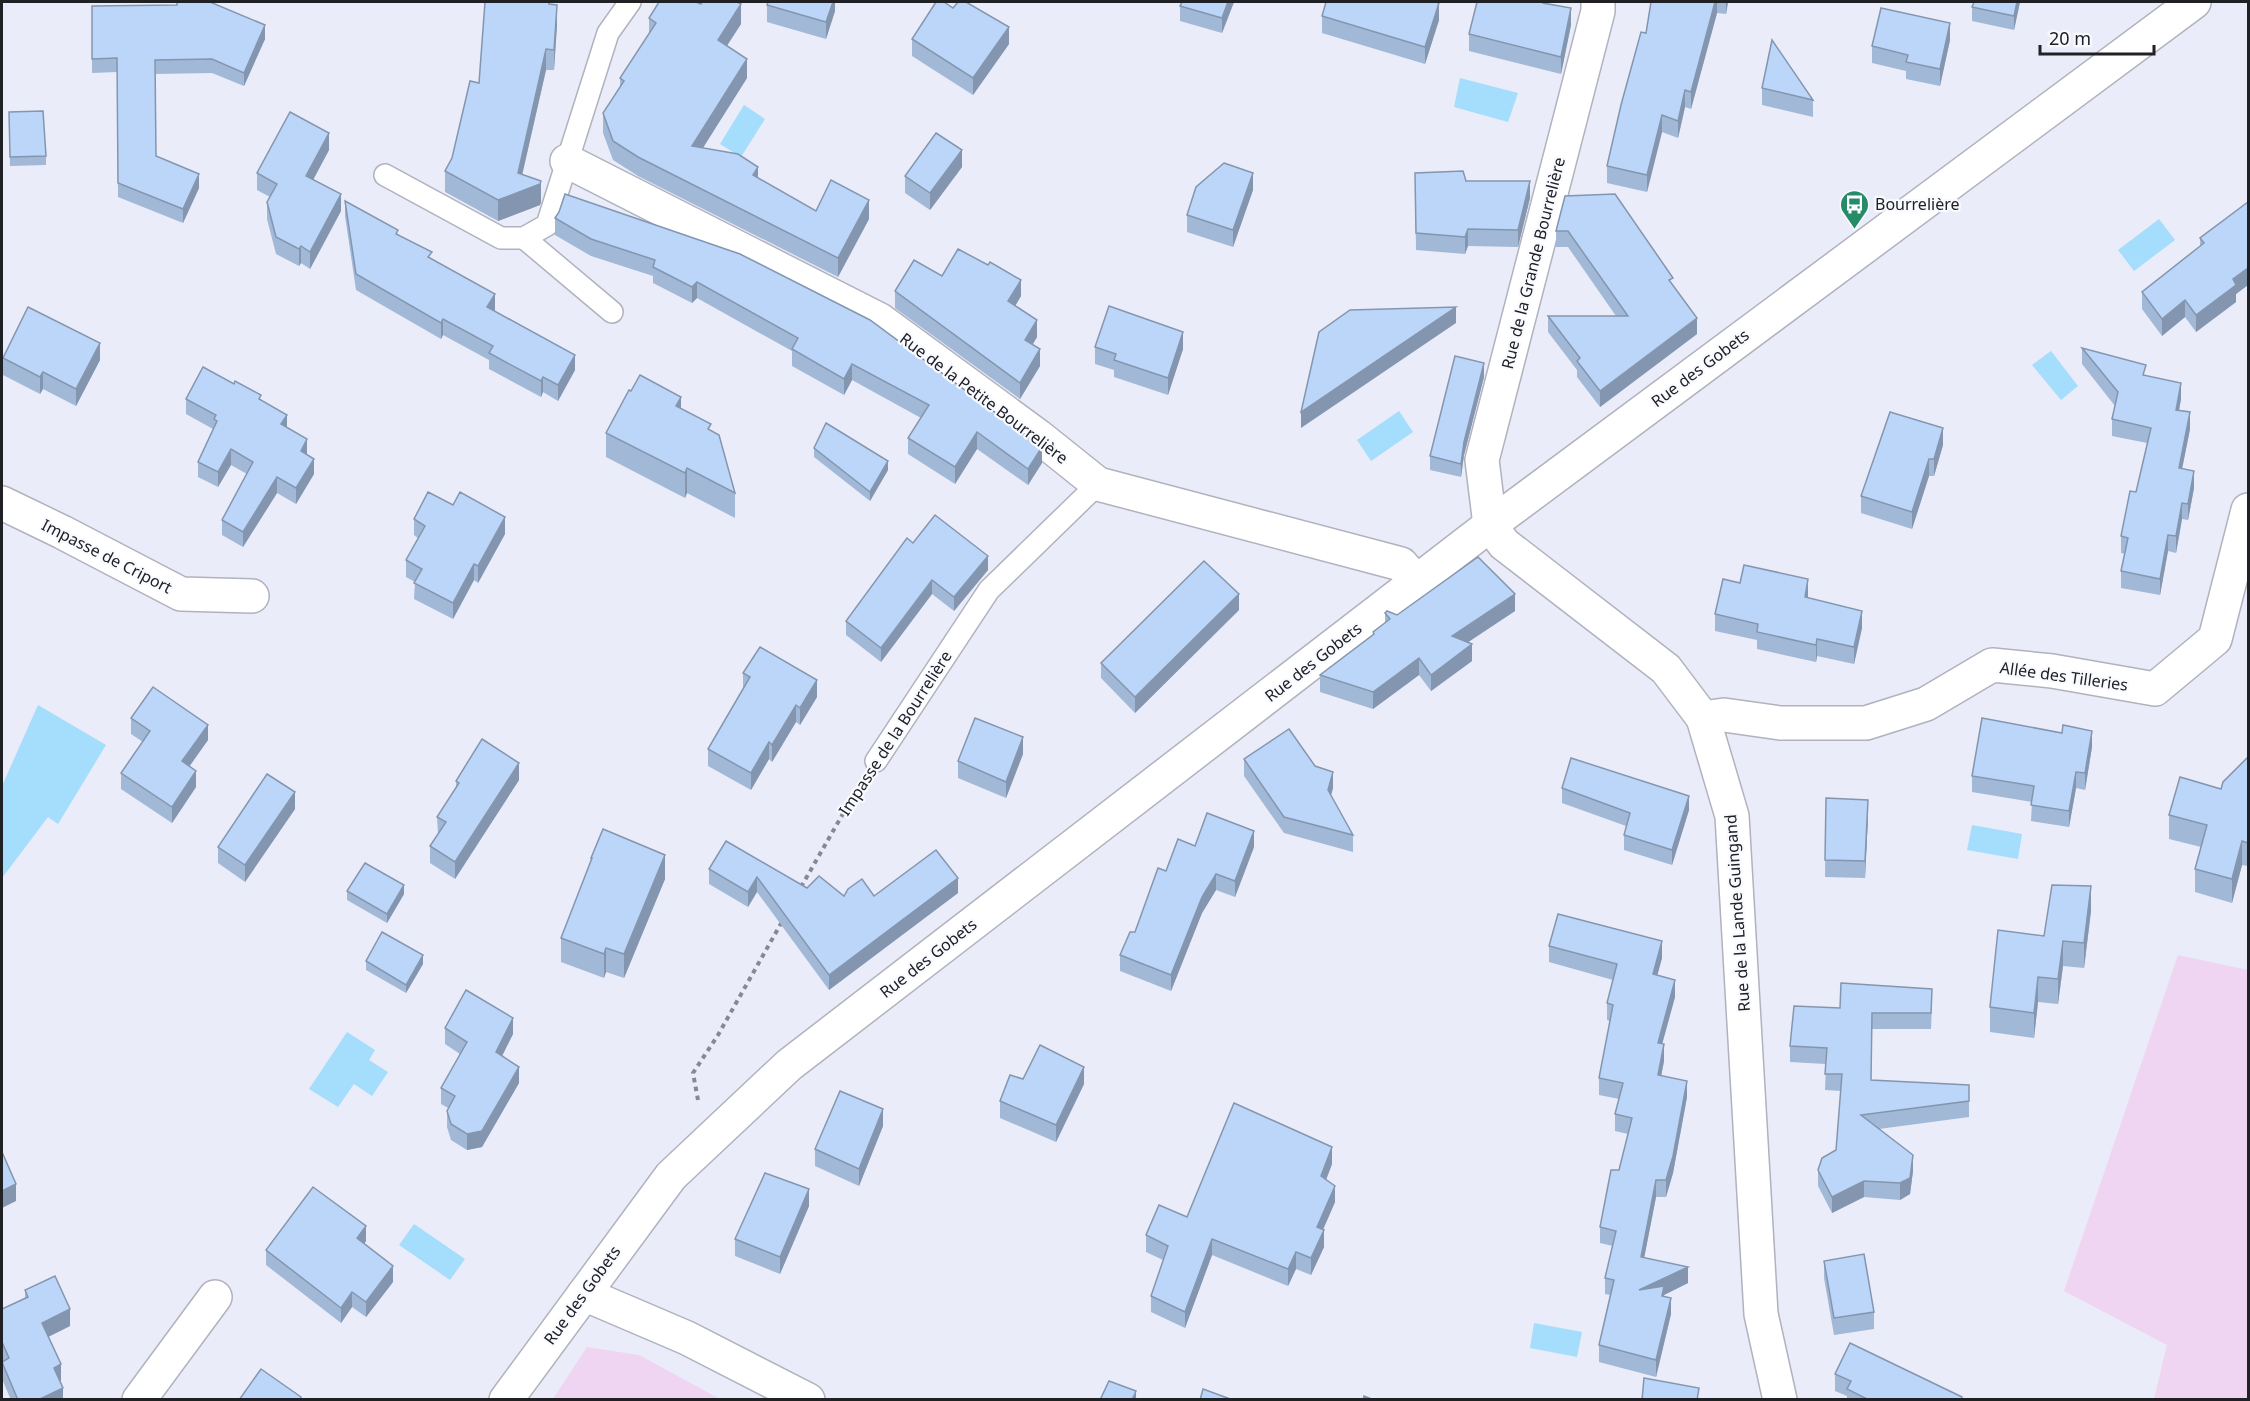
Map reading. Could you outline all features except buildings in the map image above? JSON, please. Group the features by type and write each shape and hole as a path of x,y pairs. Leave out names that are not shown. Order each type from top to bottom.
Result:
{"street":[{"name":"Rue de la Grande Bourrelière","path":"1490,525 1482,460 1598,11 1598,2"},
{"name":"Rue des Gobets","path":"506,1400 670,1176 789,1065 1490,525 2194,2"},
{"name":"Rue de la Petite Bourrelière","path":"567,161 880,320 1098,484 1401,564 1417,582"},
{"name":"Impasse de Criport","path":"2,503 182,594 252,596"},
{"name":"Allée des Tilleries","path":"1703,718 1724,715 1780,723 1866,723 1926,704 1992,665 2052,671 2155,689 2215,639 2248,510"},
{"name":"Rue de la Lande Guingand","path":"1490,525 1504,544 1666,669 1703,718 1732,816 1761,1314 1780,1400"},
{"path":"584,1293 687,1338 807,1400"},
{"path":"139,1400 214,1297"}],"lane":[{"path":"385,175 501,238 524,238 547,225 608,33 630,2"},
{"path":"524,238 612,312"},
{"name":"Impasse de la Bourrelière","path":"876,761 989,590 1098,484"}],"path":[{"name":"Impasse de la Bourrelière","path":"798,892 849,799 876,761"},
{"path":"707,1142 693,1073 718,1035 787,913"}],"shaded area":[{"path":"2178,955 2248,970 2248,1399 2154,1399 2167,1345 2064,1291"},
{"path":"587,1347 639,1355 720,1399 553,1399"}],"water":[{"path":"1460,78 1518,93 1508,122 1454,107"},
{"path":"744,105 765,119 741,157 720,144"},
{"path":"2159,219 2175,240 2134,271 2118,250"},
{"path":"2051,351 2078,386 2061,400 2032,365"},
{"path":"1399,411 1413,432 1371,461 1357,440"},
{"path":"38,705 106,745 58,824 48,817 2,878 2,786"},
{"path":"1972,825 2022,834 2018,859 1967,850"},
{"path":"347,1032 375,1050 369,1060 388,1072 372,1096 354,1084 338,1107 309,1089"},
{"path":"414,1224 465,1259 450,1280 399,1245"},
{"path":"1534,1323 1582,1332 1577,1357 1530,1348"}],"place":[{"name":"Bourrelière","path":"1854,230"}]}
